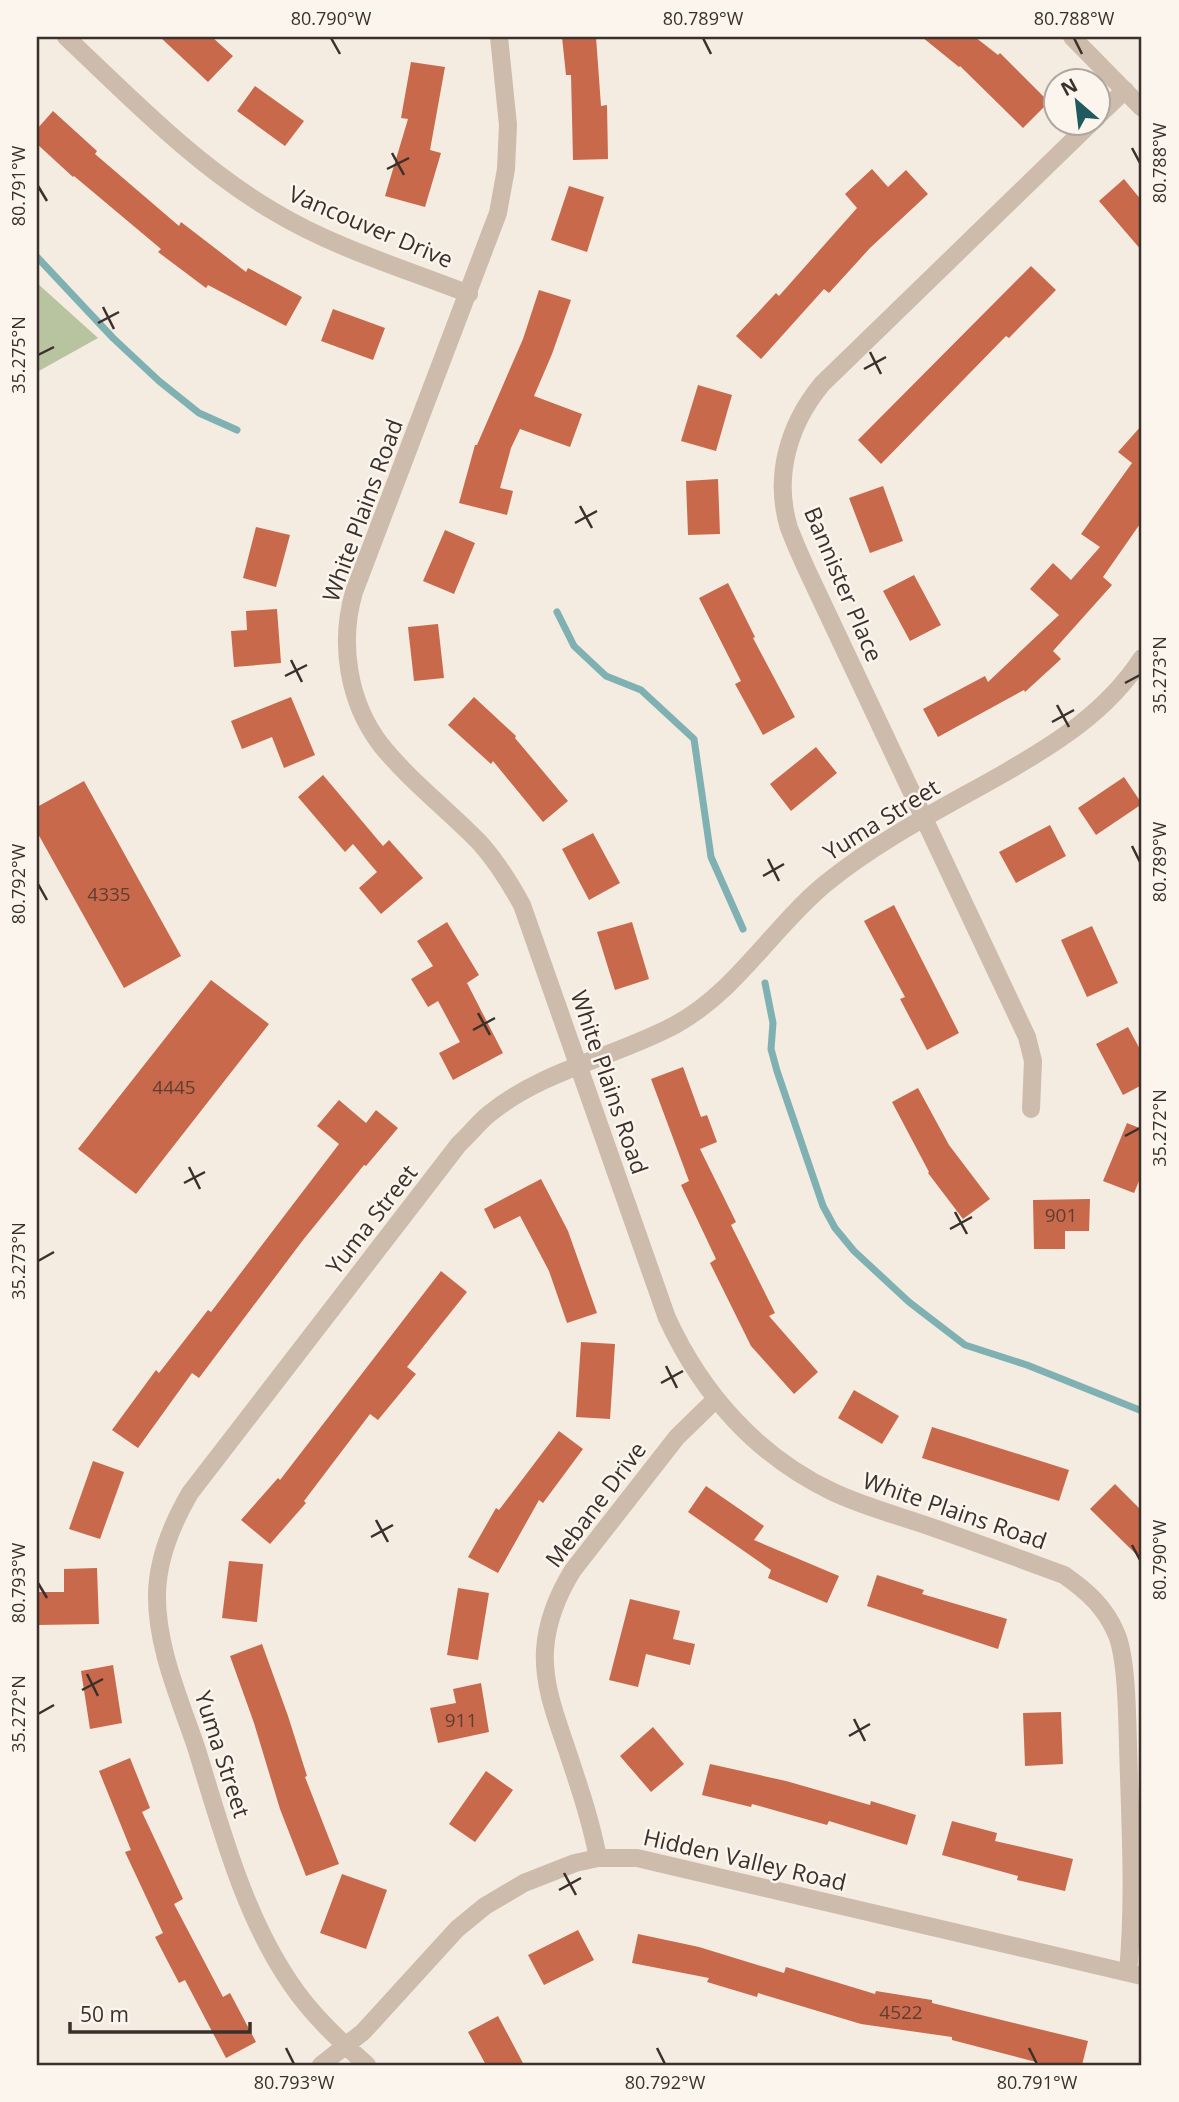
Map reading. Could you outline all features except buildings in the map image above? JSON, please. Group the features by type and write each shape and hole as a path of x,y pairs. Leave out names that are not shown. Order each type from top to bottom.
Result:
{"street":[{"name":"Vancouver Drive","path":"66,37 192,155 255,201 304,228 364,255 469,294"},
{"name":"White Plains Road","path":"499,37 508,125 506,169 498,213 354,592 346,643 355,692 364,716 381,745 481,845 510,883 522,905 667,1318 678,1343 715,1400 753,1439 812,1481 857,1502 1064,1575 1087,1591 1104,1611 1121,1646 1127,1715 1135,1974"},
{"path":"1072,37 1142,108"},
{"path":"1112,103 1125,90"},
{"name":"Bannister Place","path":"1031,1109 1033,1061 1027,1037 806,568 789,528 783,486 788,444 801,413 822,384 1078,136"},
{"name":"Yuma Street","path":"367,2065 323,2026 291,1984 252,1910 225,1838 162,1644 157,1589 163,1553 175,1519 190,1493 459,1144 489,1114 535,1085 674,1025 706,1005 739,976 777,931 826,884 876,847 1058,742 1093,716 1122,686 1142,658"},
{"name":"Mebane Drive","path":"598,1858 592,1824 547,1685 545,1650 551,1616 573,1570 677,1437 715,1400"},
{"name":"Hidden Valley Road","path":"321,2065 363,2032 457,1930 485,1906 524,1883 575,1863 598,1858 636,1858 1135,1974"}],"green space":[{"path":"37,283 98,338 37,372"}],"waterway":[{"path":"37,257 113,338 159,381 199,413 237,430"},
{"path":"557,612 574,646 606,676 641,690 694,739 711,857 743,929"},
{"path":"765,983 773,1023 771,1049 777,1071 823,1206 835,1228 854,1251 909,1302 965,1345 1027,1365 1142,1411"}]}
